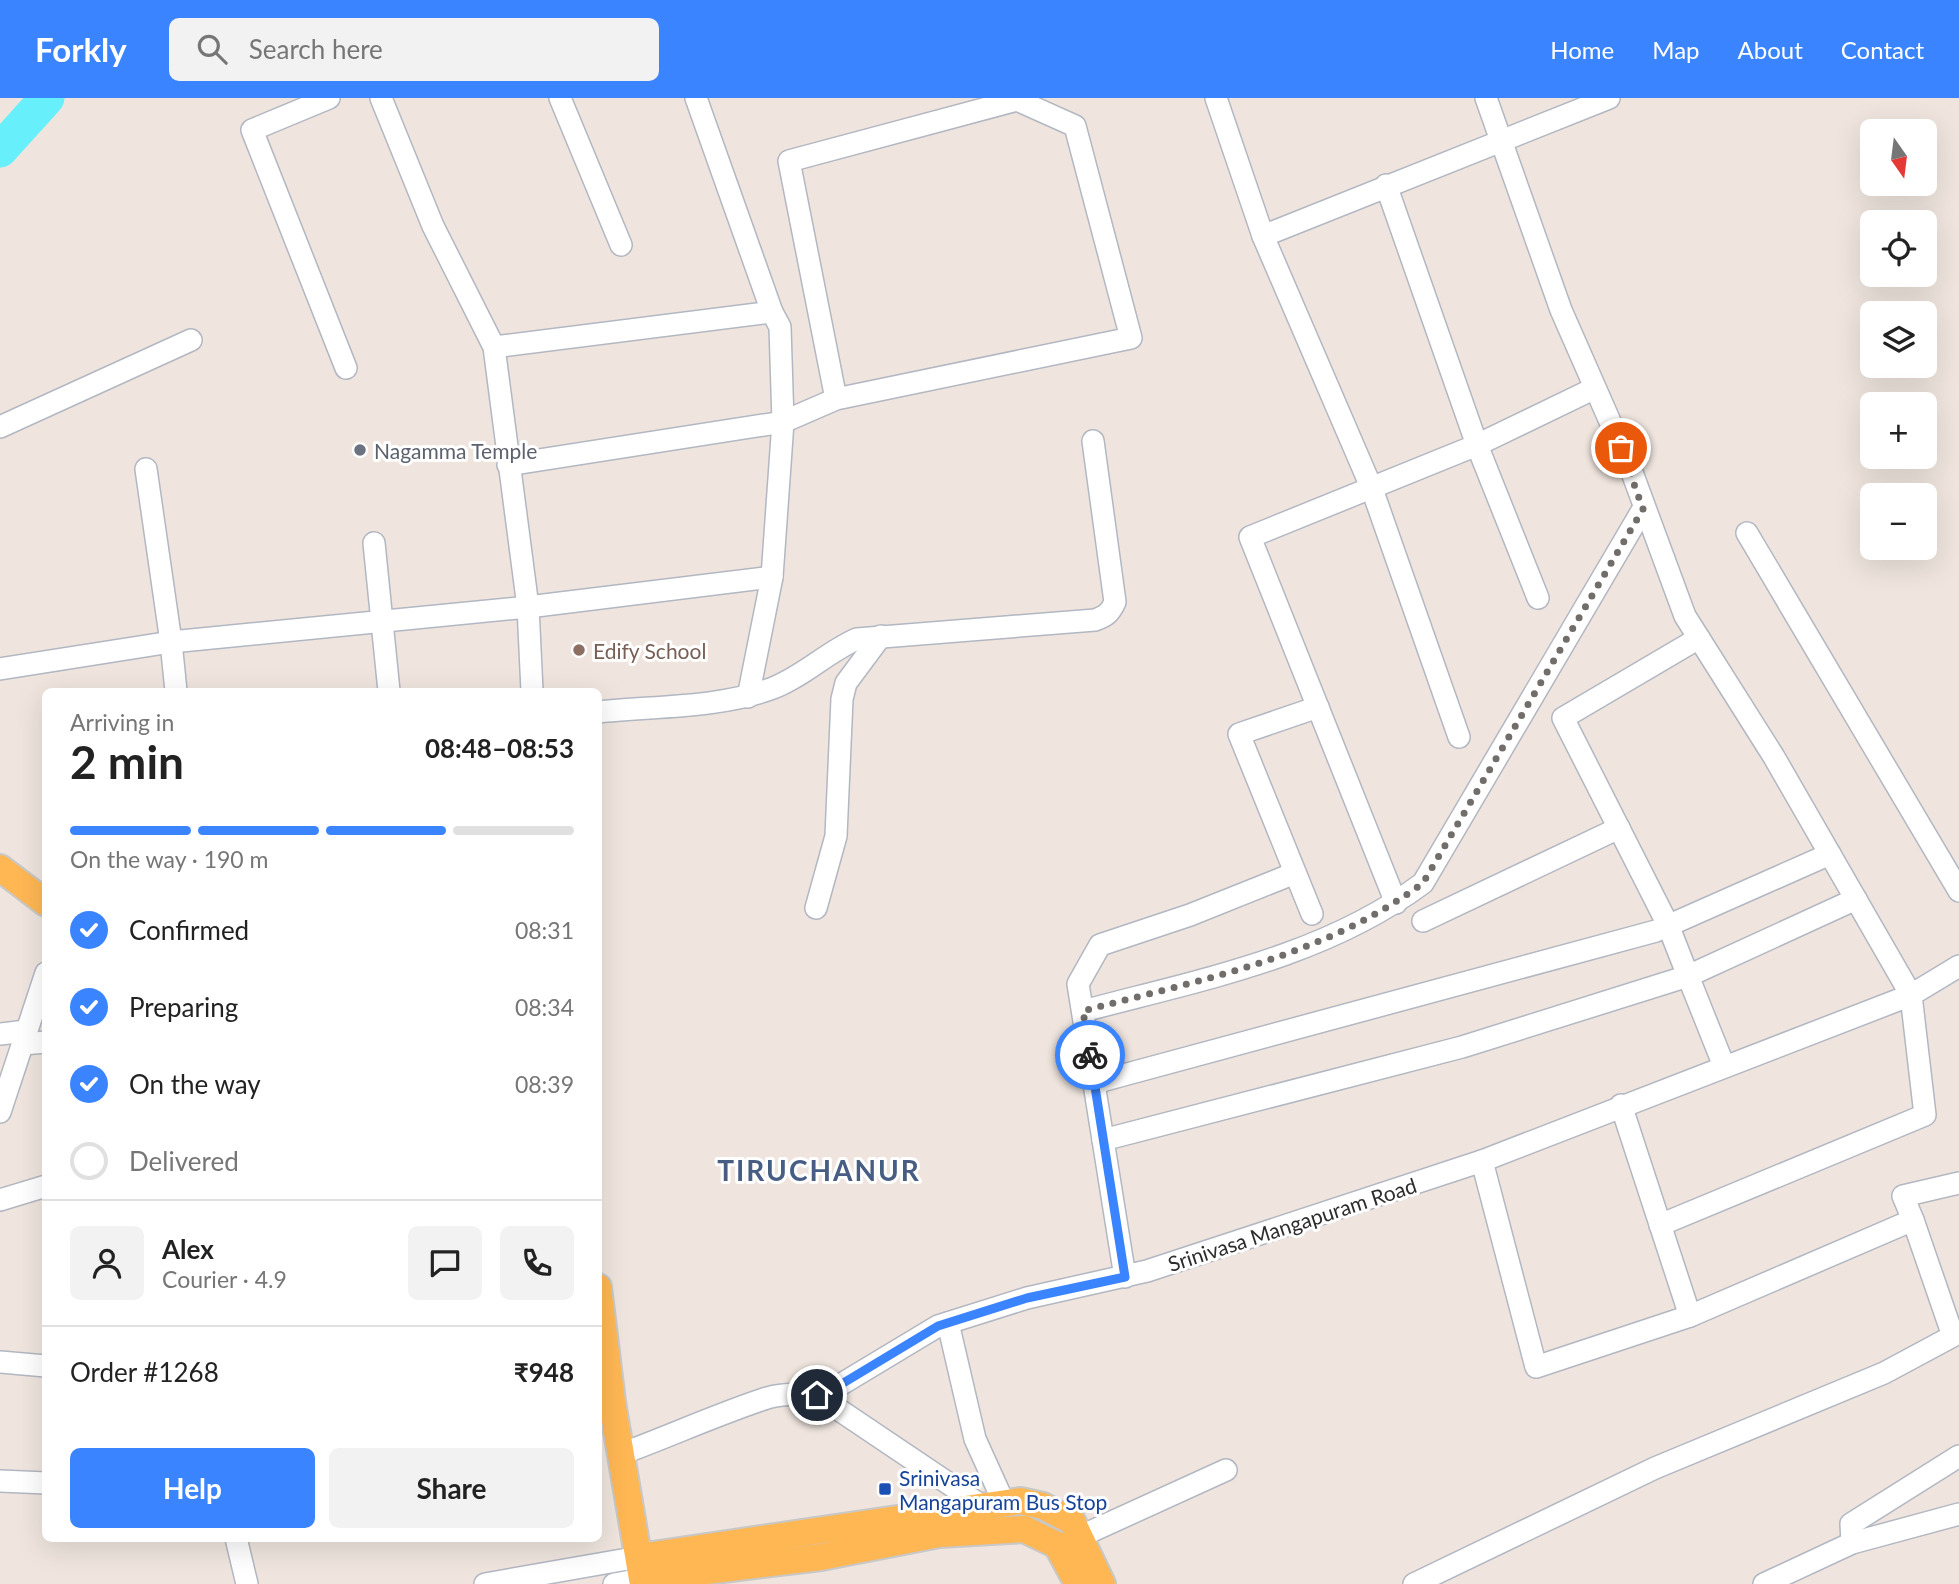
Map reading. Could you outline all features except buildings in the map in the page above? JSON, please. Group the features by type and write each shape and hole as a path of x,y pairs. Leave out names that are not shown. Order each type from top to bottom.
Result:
{"main road":[{"path":"0,868 42,900"},
{"path":"602,1316 621,1454 642,1573"},
{"path":"642,1573 1020,1501 1043,1506 1072,1521 1102,1584"},
{"path":"642,1573 821,1557 939,1534 1024,1528 1057,1545 1078,1584"}],"street":[{"path":"329,98 253,130 346,368"},
{"path":"381,98 433,226 494,347 527,607 532,688"},
{"path":"560,98 621,245"},
{"path":"696,98 772,312 780,327 783,422 772,577 748,697"},
{"path":"1216,98 1263,236 1372,489 1459,737"},
{"path":"1486,98 1561,310 1593,389 1630,467 1643,509 1685,617 1774,757 1911,995 1926,1115 1660,1225"},
{"path":"1263,236 1609,98"},
{"path":"508,465 783,422 836,399 1131,338 1075,126 1017,100 789,161 836,399"},
{"path":"1386,185 1478,445 1538,598"},
{"path":"494,347 772,312"},
{"path":"0,427 191,340"},
{"path":"1396,903 1250,537 1478,445 1593,389"},
{"path":"602,712 748,697 793,679 842,645 856,639 1095,620 1111,612 1115,602 1093,441"},
{"path":"146,469 176,688"},
{"path":"1083,1011 1286,956 1396,903 1423,883 1643,509"},
{"path":"1747,533 1959,891"},
{"path":"374,543 389,688"},
{"path":"0,669 171,642 527,607 772,577"},
{"path":"816,908 836,836 842,699 846,683 881,636"},
{"path":"1699,638 1563,718 1668,925 1724,1066"},
{"path":"1312,914 1239,734 1318,707"},
{"path":"1423,921 1619,828"},
{"path":"1094,1083 1668,925 1830,854"},
{"path":"1125,1277 1078,984 1100,945 1190,915 1295,873"},
{"path":"1103,1140 1462,1047 1688,976 1856,899"},
{"name":"Srinivasa Mangapuram Road","path":"621,1454 769,1398 798,1392 817,1395 830,1391 938,1326 1027,1298 1125,1277 1482,1161 1911,995 1959,966"},
{"path":"0,1112 42,985"},
{"path":"0,1034 42,1041"},
{"path":"1621,1105 1690,1316"},
{"path":"1482,1161 1536,1367 1690,1316 1913,1220"},
{"path":"1414,1584 1655,1468 1884,1373 1953,1336 1903,1196 1959,1183"},
{"path":"0,1200 42,1187"},
{"path":"948,1323 993,1505"},
{"path":"0,1362 42,1367"},
{"path":"817,1395 993,1505"},
{"path":"1852,1543 1851,1524 1959,1456"},
{"path":"1079,1537 1226,1470"},
{"path":"0,1481 42,1483"},
{"path":"1764,1584 1852,1543 1959,1514"},
{"path":"237,1542 247,1584"},
{"path":"485,1584 642,1573"},
{"path":"614,1584 642,1573"}],"waterway":[{"path":"0,150 47,98"}],"way so far":[{"path":"1090,1055 1083,1011 1286,956 1396,903 1423,883 1643,509 1621,448"}],"place":[{"name":"Nagamma Temple","path":"360,450"},
{"name":"Edify School","path":"579,650"},
{"name":"Srinivasa Mangapuram Bus Stop","path":"885,1489"}],"district":[{"name":"TIRUCHANUR","path":"819,1170"}],"route":[{"path":"817,1395 830,1391 938,1326 1027,1298 1125,1277 1090,1055"}]}
